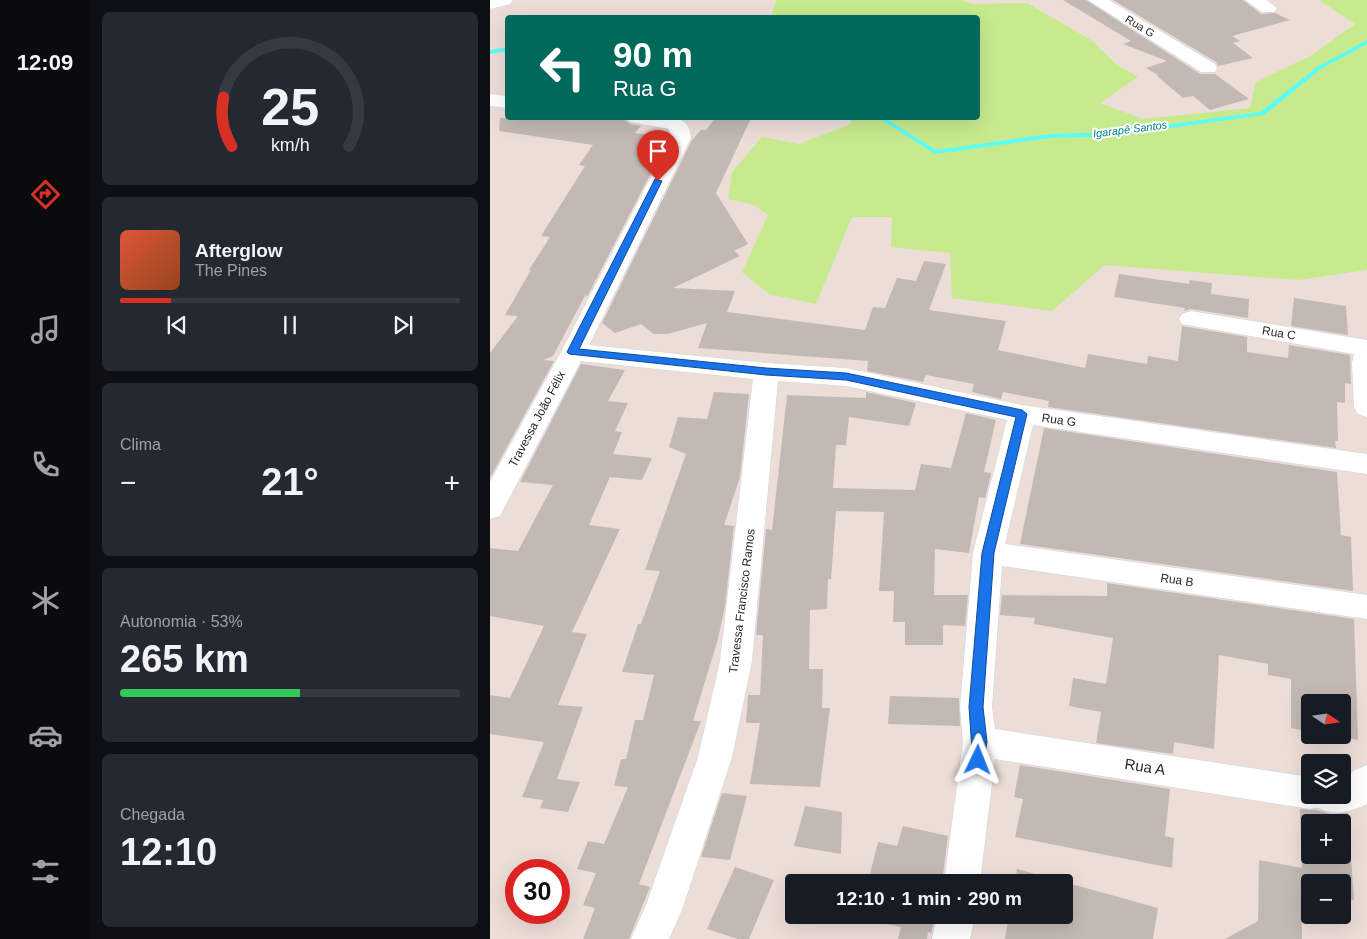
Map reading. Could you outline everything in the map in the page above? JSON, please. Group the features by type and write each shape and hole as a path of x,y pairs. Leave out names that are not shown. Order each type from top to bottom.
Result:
{"street":[{"path":"490,4 504,0"},
{"name":"Rua G","path":"1097,0 1208,68"},
{"path":"490,100 505,102"},
{"name":"Travessa João Félix","path":"490,508 573,352 680,138 680,129 676,124 650,120"},
{"name":"Rua C","path":"1191,319 1367,348"},
{"name":"Rua G","path":"573,352 766,372 846,377 1022,414 1367,464"},
{"path":"1367,353 1365,363 1367,408"},
{"name":"Travessa Francisco Ramos","path":"650,939 663,910 715,757 736,661 766,372"},
{"path":"963,874 980,742 976,707 988,553 1022,414"},
{"name":"Rua B","path":"988,553 1367,607"},
{"name":"Rua A","path":"980,742 1301,791"},
{"path":"951,939 954,924"}],"green space":[{"path":"776,0 962,0 972,4 1027,3 1091,40 1116,64 1138,77 1100,103 1143,119 1250,108 1256,82 1312,55 1355,24 1319,0 1367,0 1367,270 1298,280 1105,265 1052,311 952,298 950,253 891,247 892,217 852,217 816,304 769,294 742,272 768,215 754,205 728,199 732,172 762,137 799,144 851,124 851,120 980,120 980,15 772,14"}],"building":[{"path":"1063,0 1086,0 1200,74 1215,74 1249,99 1210,110 1193,96 1183,98 1158,75 1146,68 1167,61 1123,44 1131,41"},
{"path":"1113,0 1243,0 1261,14 1275,13 1290,20 1232,36 1240,41 1233,43 1253,58 1218,66 1216,62"},
{"path":"500,118 505,118 505,120 625,120 630,124 641,126 635,133 669,138 587,297 586,294 553,356 543,360 554,361 490,478 490,353 518,316 505,315 531,270 529,270 550,237 541,236 585,166 579,165 593,145 499,131"},
{"path":"714,120 750,120 716,193 748,244 734,251 740,256 673,288 735,291 727,312 865,330 873,307 885,308 897,278 916,281 924,261 946,264 929,310 1006,321 998,350 1085,368 1088,354 1147,364 1148,356 1178,361 1182,326 1247,337 1247,352 1288,358 1289,345 1350,355 1351,384 1345,383 1345,403 1337,402 1338,441 1335,441 1336,448 1048,407 1049,401 1003,392 1001,399 972,392 974,384 926,375 923,382 867,371 868,361 698,348 707,323 668,334 654,334 641,324 615,333 602,323 692,140 701,130 706,130"},
{"path":"1119,274 1189,284 1190,280 1212,283 1211,294 1249,299 1248,318 1191,309 1184,311 1185,308 1114,297"},
{"path":"1294,298 1346,306 1348,335 1291,326"},
{"path":"581,364 625,370 608,401 628,403 615,431 622,432 613,454 652,458 642,480 610,477 589,525 620,529 572,632 587,634 558,705 583,707 557,779 580,782 568,812 540,808 543,800 522,797 544,742 490,734 490,695 510,698 544,626 490,616 490,548 518,551 553,485 520,482"},
{"path":"714,392 749,394 740,477 724,525 734,526 725,606 718,639 693,721 701,721 639,884 650,887 629,939 583,939 595,908 583,905 596,873 577,869 588,841 604,844 628,787 614,786 621,759 626,759 635,720 643,720 654,675 622,672 638,624 641,624 660,571 645,570 686,454 669,447 678,417 707,419"},
{"path":"866,392 916,403 909,426 849,417 846,445 836,445 833,488 915,490 921,464 951,468 966,413 996,420 984,472 991,473 991,475 985,498 979,497 969,553 935,549 934,595 968,595 965,626 943,625 943,645 905,645 905,622 893,622 894,591 879,591 884,512 836,511 831,579 828,579 827,609 810,610 809,669 823,669 822,708 830,708 820,787 750,784 760,723 746,723 748,695 760,695 763,635 756,635 766,529 772,530 787,395 866,398"},
{"path":"1044,428 1337,472 1341,535 1351,537 1353,591 1020,544"},
{"path":"1107,583 1354,619 1358,740 1351,739 1351,694 1301,694 1301,730 1291,728 1291,679 1268,675 1268,664 1219,655 1214,749 1174,742 1173,754 1096,743 1101,712 1069,706 1073,678 1106,684 1113,638 1034,624 1035,618 1000,615 1002,595 1107,596"},
{"path":"890,696 959,698 960,726 888,724"},
{"path":"1020,765 1170,789 1165,836 1174,838 1172,868 1015,837 1023,799 1014,797"},
{"path":"722,793 747,796 730,860 701,857"},
{"path":"805,806 842,812 841,854 794,846"},
{"path":"1300,809 1316,810 1331,814 1301,814 1301,838"},
{"path":"903,826 948,836 943,874 870,874 878,842 897,846"},
{"path":"1351,856 1354,900 1351,900 1351,874 1301,874 1302,939 1225,939 1258,921 1259,860 1302,868 1302,864 1351,864"},
{"path":"735,867 774,880 749,939 738,939 707,929"},
{"path":"1017,869 1035,874 1016,874"},
{"path":"1073,884 1158,908 1153,939 1005,939 1008,924 1073,924"},
{"path":"887,924 933,924 931,933 928,932 927,939 898,939 901,927"}],"waterway":[{"name":"Igarapê Santos","path":"884,120 935,152 1050,136 1114,134 1262,114 1319,68 1367,42"},
{"name":"Igarapê Santos","path":"490,52 505,50"}],"route":[{"path":"658,181 573,352 766,372 846,377 1022,414 988,553 976,707 980,742 978,760"}]}
